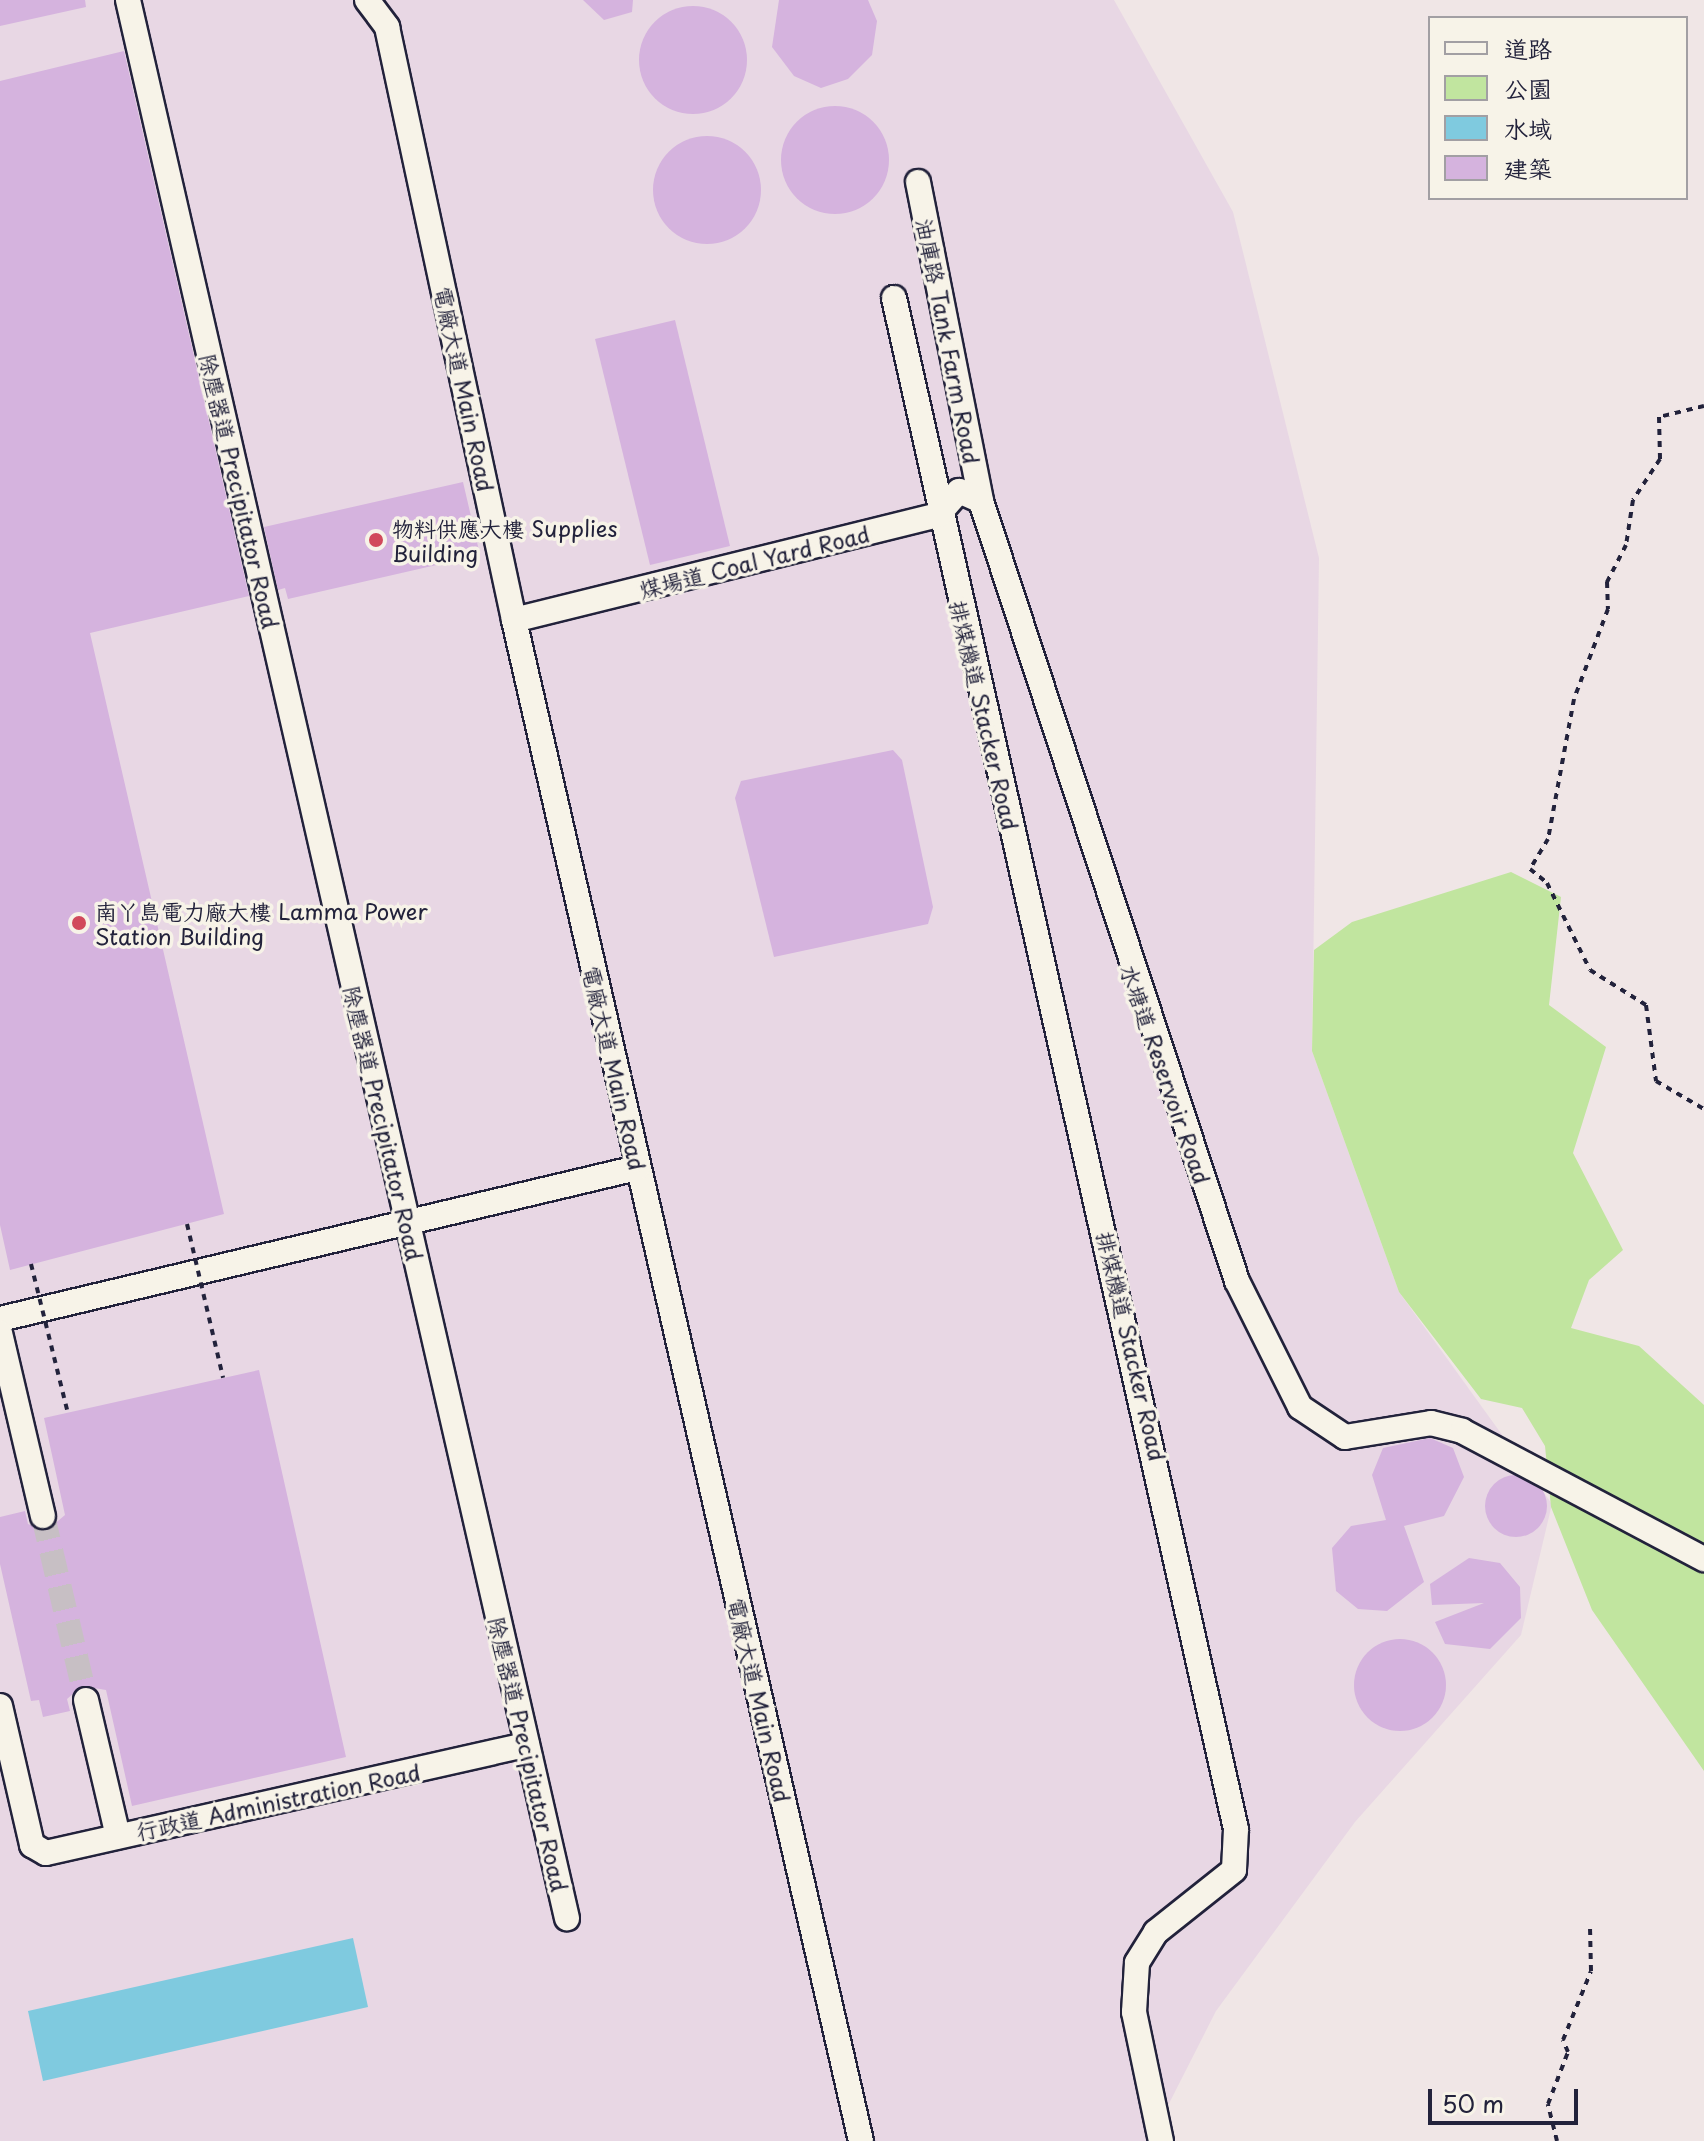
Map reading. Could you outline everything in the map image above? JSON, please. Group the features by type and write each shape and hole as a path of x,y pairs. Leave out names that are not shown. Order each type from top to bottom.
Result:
{"lane":[{"name":"除塵器道 Precipitator Road","path":"128,0 567,1918"},
{"name":"電廠大道 Main Road","path":"367,0 387,27 514,620 861,2141"},
{"name":"油庫路 Tank Farm Road","path":"918,182 981,501"},
{"name":"排煤機道 Stacker Road","path":"894,298 926,415 938,515 1133,1349 1236,1829 1234,1870 1156,1932 1137,1963 1134,2012 1161,2141"},
{"name":"煤場道 Coal Yard Road","path":"514,620 938,515 959,491 981,501"},
{"name":"水塘道 Reservoir Road","path":"981,501 1237,1281 1300,1407 1345,1437 1431,1423 1524,1460 1704,1559"},
{"path":"0,1319 637,1168"},
{"path":"0,1333 43,1516"},
{"name":"行政道 Administration Road","path":"86,1700 118,1836 527,1745"},
{"path":"0,1706 4,1740 32,1845 46,1853 118,1836"}],"path":[{"path":"1704,406 1659,417 1660,459 1633,500 1626,545 1607,582 1608,609 1574,699 1548,839 1530,869 1547,883 1590,970 1646,1005 1656,1081 1704,1109"},
{"path":"187,1224 223,1378"},
{"path":"31,1264 68,1413"},
{"path":"1557,2141 1548,2104 1568,2052 1563,2040 1591,1971 1590,1927"}],"shaded area":[{"path":"0,0 1114,0 1233,212 1319,558 1312,1051 1399,1292 1552,1504 1521,1635 1355,1822 1216,2011 1150,2141 0,2141"}],"green space":[{"path":"1511,872 1561,897 1549,1005 1606,1047 1573,1153 1623,1250 1589,1280 1571,1328 1639,1346 1704,1405 1704,1771 1592,1610 1551,1507 1545,1446 1522,1408 1481,1399 1399,1292 1312,1051 1314,950 1352,922"}],"water":[{"path":"353,1938 368,2007 43,2081 28,2011"}],"building":[{"path":"0,0 85,0 86,7 0,26"},
{"path":"583,0 633,0 632,12 604,20"},
{"path":"779,0 868,0 877,21 872,55 848,79 821,88 794,76 772,47"},
{"path":"693,6 714,10 731,22 743,39 747,60 743,81 731,98 714,110 693,114 672,110 655,98 643,81 639,60 643,39 655,22 672,10"},
{"name":"南丫島電力廠大樓 Lamma Power Station Building","path":"124,51 249,596 90,633 224,1214 10,1270 0,1225 0,81"},
{"path":"835,106 856,110 873,122 885,139 889,160 885,181 873,198 856,210 835,214 814,210 797,198 785,181 781,160 785,139 797,122 814,110"},
{"path":"707,136 728,140 745,152 757,169 761,190 757,211 745,228 728,240 707,244 686,240 669,228 657,211 653,190 657,169 669,152 686,140"},
{"path":"675,320 730,546 650,565 595,339"},
{"name":"物料供應大樓 Supplies Building","path":"463,482 480,555 288,599 285,588 278,590 264,527"},
{"path":"893,750 902,760 933,907 928,924 774,957 735,798 741,781"},
{"path":"259,1370 346,1757 132,1806 106,1690 82,1686 67,1699 70,1711 43,1717 39,1700 31,1701 0,1564 0,1517 25,1511 28,1524 46,1531 65,1515 44,1418"},
{"path":"1430,1438 1453,1448 1464,1477 1444,1516 1404,1526 1424,1582 1387,1611 1358,1609 1336,1591 1332,1548 1351,1526 1386,1520 1372,1475 1383,1448"},
{"path":"1516,1475 1538,1484 1547,1506 1538,1528 1516,1537 1494,1528 1485,1506 1494,1484"},
{"path":"1469,1558 1500,1563 1520,1587 1521,1618 1490,1649 1445,1644 1435,1622 1484,1603 1432,1605 1430,1584"},
{"path":"1400,1639 1418,1642 1433,1652 1443,1667 1446,1685 1443,1703 1433,1718 1418,1728 1400,1731 1382,1728 1367,1718 1357,1703 1354,1685 1357,1667 1367,1652 1382,1642"}],"tunnel":[{"path":"43,1516 86,1700"}],"place":[{"name":"物料供應大樓 Supplies Building","path":"376,540"},
{"name":"南丫島電力廠大樓 Lamma Power Station Building","path":"79,923"}]}
